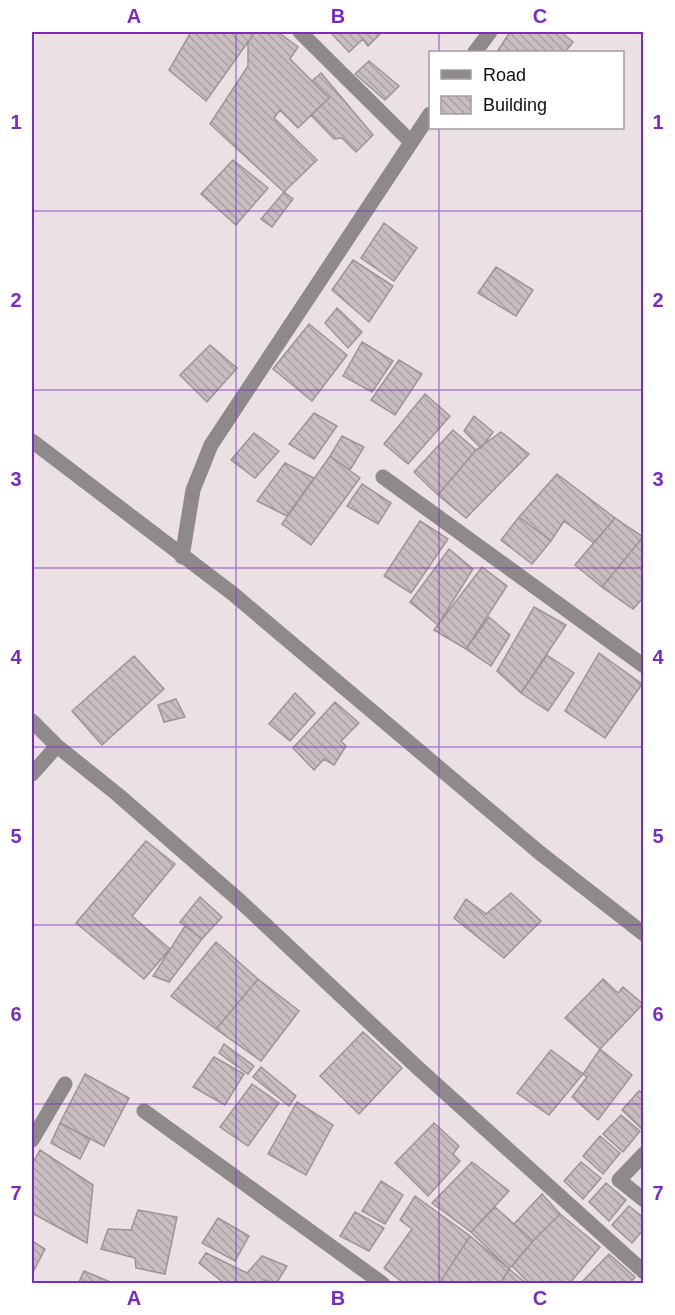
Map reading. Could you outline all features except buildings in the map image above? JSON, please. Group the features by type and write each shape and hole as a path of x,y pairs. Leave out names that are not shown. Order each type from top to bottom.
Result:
{"street":[{"path":"300,32 411,142"},
{"path":"476,51 490,32"},
{"path":"182,557 192,490 211,445 429,115"},
{"path":"32,441 232,593 540,853 644,934"},
{"path":"383,477 644,666"},
{"path":"32,721 57,746 117,794 240,901 418,1068 644,1272"},
{"path":"32,774 57,746"},
{"path":"32,1140 65,1084"},
{"path":"144,1111 383,1284"},
{"path":"644,1154 619,1180 644,1200"}]}
